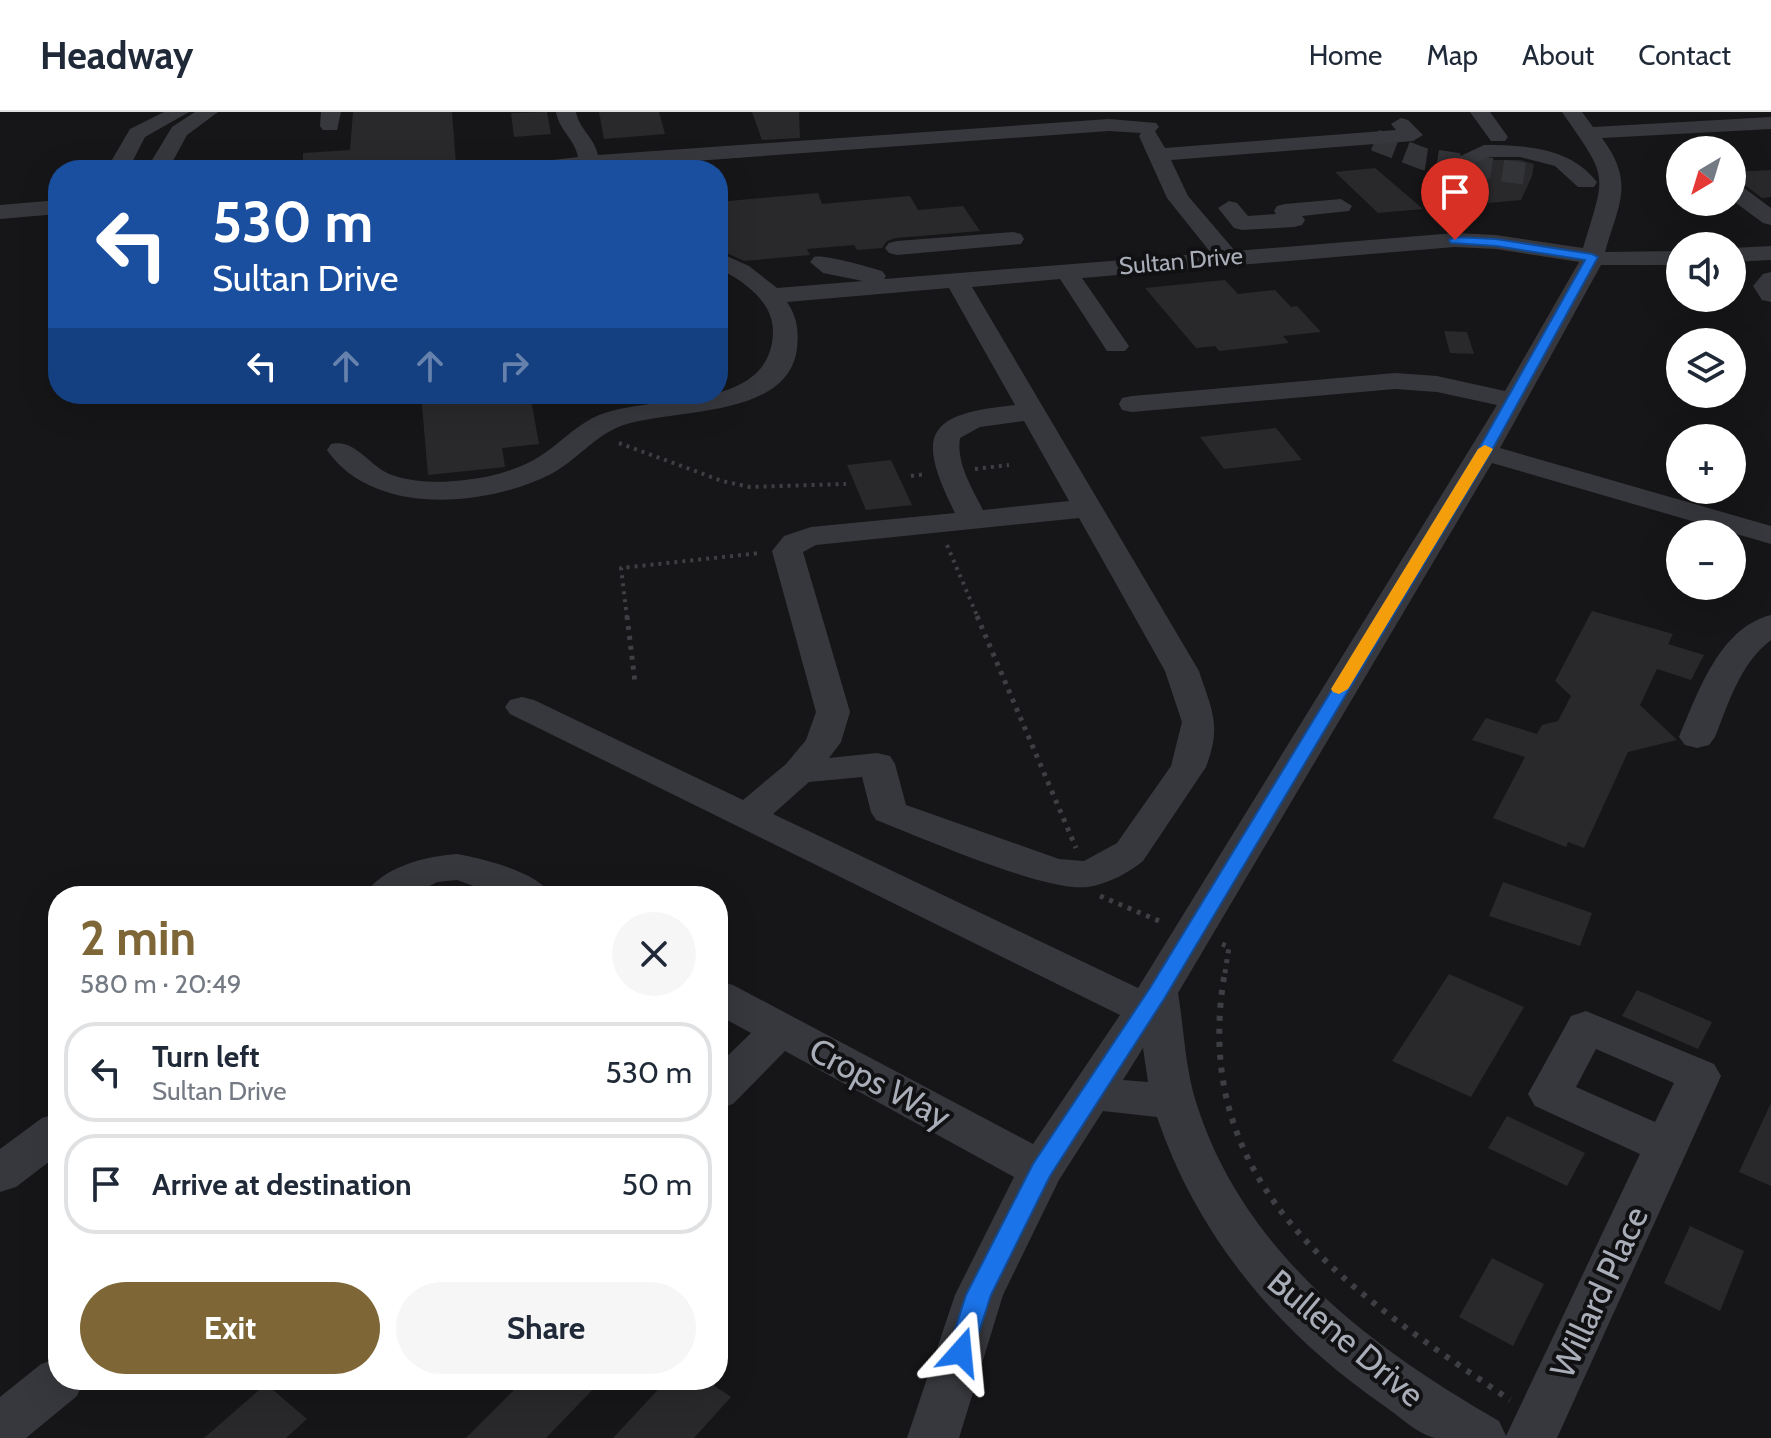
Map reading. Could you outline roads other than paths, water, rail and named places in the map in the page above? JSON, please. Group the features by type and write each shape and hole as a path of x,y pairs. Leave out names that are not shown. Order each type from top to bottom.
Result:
{"street":[{"path":"116,157 145,127 179,112"},
{"path":"163,160 179,131 208,112"},
{"path":"566,112 568,124 585,142 589,160"},
{"path":"1480,112 1498,137"},
{"path":"617,160 1052,130 1151,120 1149,136 1178,198 1228,258"},
{"path":"1579,122 1650,129 1771,123"},
{"path":"933,1438 979,1295 1041,1170 1151,1002 1484,452 1592,257 1599,184 1607,160 1579,122"},
{"path":"1157,155 1369,133 1413,135 1401,124"},
{"path":"1650,129 1666,141"},
{"path":"728,165 775,161 771,149"},
{"path":"1457,165 1484,151 1520,151 1562,161 1599,184"},
{"path":"1533,175 1599,184"},
{"path":"1746,200 1771,218"},
{"path":"1229,208 1242,223 1341,206"},
{"path":"11,211 48,208"},
{"path":"897,248 1013,239"},
{"name":"Sultan Drive","path":"769,296 1455,240 1496,242 1592,257 1666,259"},
{"path":"1746,255 1770,254"},
{"path":"799,277 826,265 884,276 1031,262"},
{"path":"728,263 744,270 769,296 785,320 787,338 785,352 775,371 751,391 728,399"},
{"path":"1066,271 1116,346"},
{"path":"1771,279 1765,286 1771,295"},
{"path":"799,772 877,764 889,812 1055,872 1087,874 1115,863 1130,852 1188,767 1199,722 1182,671 1031,412 976,309 957,281"},
{"path":"1132,404 1395,381 1437,384 1513,401"},
{"path":"341,450 349,462 375,479 422,489 449,490 499,483 528,474 553,462 590,432 610,421 635,413 695,404"},
{"path":"973,518 948,471 942,444 947,433 962,423 988,415 1031,412"},
{"path":"1484,452 1771,535"},
{"path":"747,816 799,772 823,742 833,712 787,551 790,546 811,536 1089,508"},
{"path":"1697,737 1730,663 1750,636 1771,625"},
{"path":"522,707 747,816 1151,1002"},
{"path":"397,886 408,878 455,865 481,870 513,886"},
{"name":"Crops Way","path":"728,1001 1041,1170"},
{"name":"Bullene Drive","path":"1151,1002 1174,1102 1211,1190 1235,1232 1263,1269 1312,1319 1366,1364 1420,1405 1481,1438"},
{"path":"728,1082 780,1030"},
{"path":"1092,1093 1174,1102"},
{"path":"0,1174 48,1138"},
{"name":"Willard Place","path":"1536,1429 1666,1146"},
{"path":"0,1428 48,1389"}],"tunnel":[{"path":"1375,140 1424,159 1533,175"}]}
